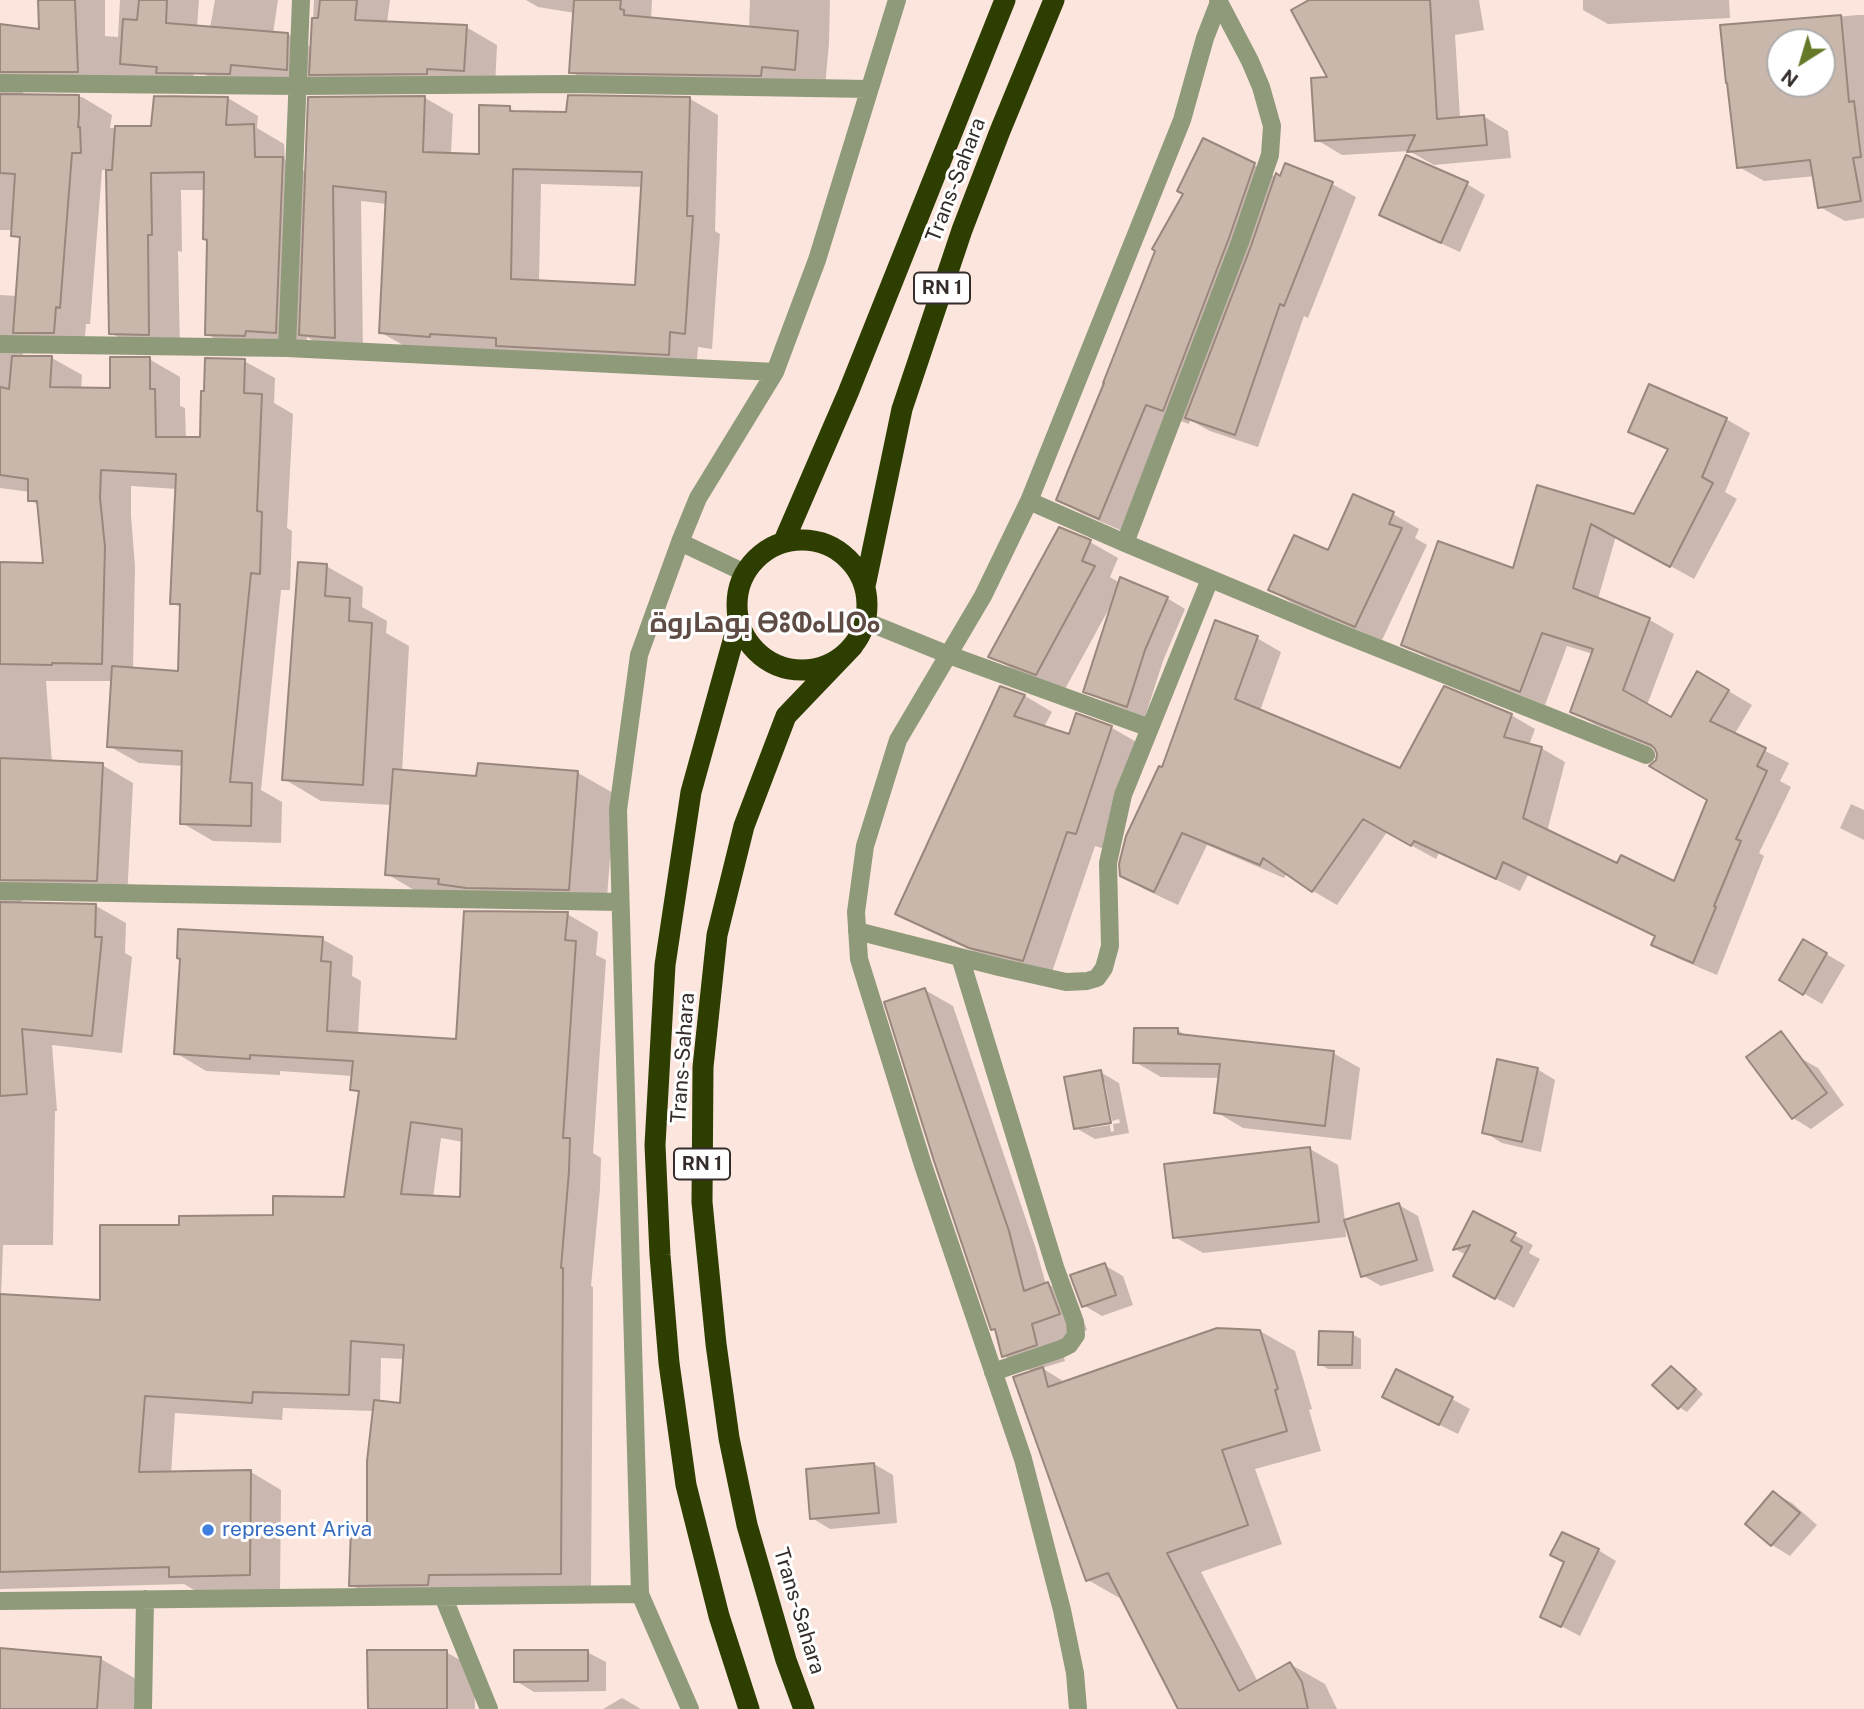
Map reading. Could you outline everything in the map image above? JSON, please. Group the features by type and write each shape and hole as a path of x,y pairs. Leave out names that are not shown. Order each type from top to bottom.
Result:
{"highway":[{"name":"Trans-Sahara","path":"784,541 848,393 1005,0"},
{"name":"Trans-Sahara","path":"865,586 902,409 962,230 1054,0"},
{"path":"802,539 820,542 839,551 855,566 865,586 868,606 863,630 853,646 838,659 819,668 799,669 778,665 761,655 747,639 739,619 738,596 745,573 758,557 784,541 802,539"},
{"name":"Trans-Sahara","path":"739,619 691,792 665,965 655,1145 669,1363 686,1485 719,1616 749,1709"},
{"name":"Trans-Sahara","path":"804,1709 786,1660 747,1525 729,1438 716,1344 702,1202 704,1067 717,935 744,825 786,716 853,646"}],"street":[{"path":"287,348 301,0"},
{"path":"690,1709 640,1594 618,810 639,655 698,498 775,372 817,260 897,0"},
{"path":"1078,1709 1075,1673 1062,1609 1023,1459 923,1165 859,959 856,912 864,846 898,740 983,596 1029,501 1182,120 1205,38 1219,1"},
{"path":"1125,543 1240,242 1270,155 1272,126 1261,87 1219,1"},
{"path":"0,83 297,86 570,84 869,89"},
{"path":"0,344 287,348 775,372"},
{"path":"1029,501 1346,635 1646,755"},
{"path":"680,542 745,573"},
{"path":"857,931 1066,982 1097,978 1104,968 1110,946 1108,863 1123,795 1210,579"},
{"path":"865,621 949,655 1150,728"},
{"path":"0,891 620,902"},
{"path":"960,957 1076,1335 1069,1345 993,1372"},
{"path":"0,1601 640,1594"},
{"path":"443,1596 489,1709"},
{"path":"143,1709 145,1599"}],"building":[{"path":"38,0 75,0 78,72 0,72 0,24 39,29"},
{"path":"139,0 167,0 166,23 288,33 287,70 231,65 230,74 156,73 157,67 120,64 123,19 137,20"},
{"path":"320,0 357,0 355,20 467,25 464,71 427,69 427,74 309,75 312,18 318,18"},
{"path":"574,0 621,0 620,9 624,10 624,15 798,31 795,70 762,67 761,76 569,73"},
{"path":"1309,0 1430,0 1437,119 1484,115 1487,145 1407,152 1415,135 1315,141 1311,78 1327,77 1291,10"},
{"path":"1841,15 1849,102 1854,101 1861,157 1853,158 1861,201 1818,208 1810,160 1737,168 1720,25"},
{"path":"0,94 79,95 78,127 81,153 72,153 60,308 56,307 54,333 13,333 20,237 11,236 15,174 0,173"},
{"path":"568,95 690,97 687,216 693,216 685,334 670,332 669,355 496,346 496,338 379,333 386,192 333,186 335,338 299,335 308,97 425,96 423,152 479,154 479,105 510,106 510,111 566,112","holes":["513,169 642,172 635,285 511,279"]},
{"path":"154,96 228,97 226,125 254,124 255,157 283,157 276,333 246,331 245,336 205,335 207,240 203,239 204,172 151,173 152,235 148,235 149,335 109,334 106,170 112,170 115,126 151,126"},
{"path":"1203,138 1255,163 1163,411 1146,405 1099,519 1056,500 1155,251 1152,249 1183,194 1177,191"},
{"path":"1406,155 1468,182 1441,243 1379,215"},
{"path":"1285,163 1333,182 1284,306 1280,304 1235,435 1185,418 1276,173 1280,176"},
{"path":"12,356 52,356 50,387 110,388 110,357 150,357 150,389 155,389 156,437 200,437 205,358 245,359 244,393 262,394 257,511 262,512 260,574 251,573 230,782 252,783 251,826 180,824 182,751 107,747 112,666 178,671 180,604 170,604 176,474 101,470 100,498 105,547 102,664 0,664 0,562 43,563 37,501 28,501 28,479 0,475 0,387 9,389"},
{"path":"1649,384 1727,418 1702,477 1713,483 1670,567 1591,524 1573,588 1650,618 1623,690 1671,717 1697,671 1729,690 1710,721 1766,748 1757,766 1767,771 1736,839 1741,841 1693,963 1651,945 1655,936 1503,862 1496,879 1414,841 1411,846 1363,819 1312,892 1263,858 1260,865 1182,833 1154,892 1120,876 1119,864 1126,836 1159,766 1162,767 1215,620 1258,636 1235,699 1400,768 1444,686 1512,714 1504,737 1542,747 1523,818 1617,863 1621,855 1674,881 1707,800 1649,766 1656,760 1657,754 1651,745 1570,712 1593,649 1542,633 1520,692 1401,645 1438,541 1513,568 1537,485 1634,514 1668,449 1628,432"},
{"path":"1353,494 1394,512 1389,524 1402,528 1355,627 1268,590 1294,535 1328,550"},
{"path":"1059,527 1091,540 1082,561 1095,566 1036,675 988,657"},
{"path":"298,562 327,564 325,596 350,598 349,621 372,623 363,785 282,780"},
{"path":"1120,577 1168,597 1145,650 1127,707 1083,692"},
{"path":"1000,686 1025,695 1014,716 1069,734 1076,713 1112,726 1076,834 1067,832 1023,961 969,948 895,914"},
{"path":"0,758 103,763 97,881 0,880"},
{"path":"478,763 578,771 569,890 466,888 438,884 439,879 385,875 393,769 476,776"},
{"path":"0,902 96,904 95,937 102,937 92,1036 22,1029 27,1094 0,1096"},
{"path":"464,911 568,912 565,940 576,941 563,1138 570,1138 561,1268 561,1574 429,1575 428,1585 349,1586 351,1529 367,1529 367,1461 374,1400 400,1403 404,1345 351,1341 349,1395 253,1392 252,1403 145,1396 139,1472 251,1470 250,1575 169,1577 169,1567 0,1572 0,1294 100,1300 100,1225 179,1225 179,1216 273,1215 273,1196 344,1197 359,1091 350,1090 353,1061 174,1054 180,959 177,958 178,929 323,937 321,961 331,962 327,1031 456,1039","holes":["411,1122 462,1129 460,1197 401,1194"]},
{"path":"1803,939 1827,953 1803,995 1779,980"},
{"path":"925,988 1009,1231 1024,1291 1048,1282 1060,1314 1032,1324 1037,1345 1002,1357 995,1329 991,1330 934,1161 884,1002"},
{"path":"1134,1028 1178,1028 1178,1034 1334,1051 1325,1126 1214,1113 1220,1064 1133,1063"},
{"path":"1781,1031 1827,1093 1792,1119 1746,1057"},
{"path":"1497,1059 1538,1068 1522,1142 1482,1133"},
{"path":"1101,1070 1111,1123 1074,1129 1064,1077"},
{"path":"1310,1147 1319,1222 1173,1238 1164,1164"},
{"path":"1399,1203 1417,1260 1361,1277 1344,1220"},
{"path":"1473,1211 1516,1233 1511,1241 1522,1247 1495,1299 1453,1276 1470,1245 1453,1250"},
{"path":"1105,1263 1116,1295 1082,1307 1070,1275"},
{"path":"1217,1328 1260,1330 1278,1389 1275,1390 1287,1431 1222,1450 1248,1525 1167,1553 1239,1691 1290,1662 1302,1682 1308,1709 1178,1709 1108,1573 1086,1581 1013,1377 1043,1367 1048,1387"},
{"path":"1319,1331 1353,1332 1352,1365 1318,1365"},
{"path":"1671,1366 1696,1389 1678,1409 1652,1385"},
{"path":"1396,1369 1453,1397 1439,1425 1382,1397"},
{"path":"874,1463 879,1513 810,1519 806,1469"},
{"path":"1773,1491 1800,1513 1771,1546 1745,1524"},
{"path":"1562,1532 1599,1549 1561,1627 1540,1617 1564,1562 1550,1555"},
{"path":"0,1648 101,1657 97,1709 0,1709"},
{"path":"367,1650 447,1650 447,1709 368,1709"},
{"path":"514,1650 588,1650 588,1681 514,1682"}],"place":[{"name":"represent Ariva","path":"208,1530"}],"district":[{"name":"بوهاروة ⴱⵓⵀⴰⵡⵔⴰ","path":"765,623"}]}
